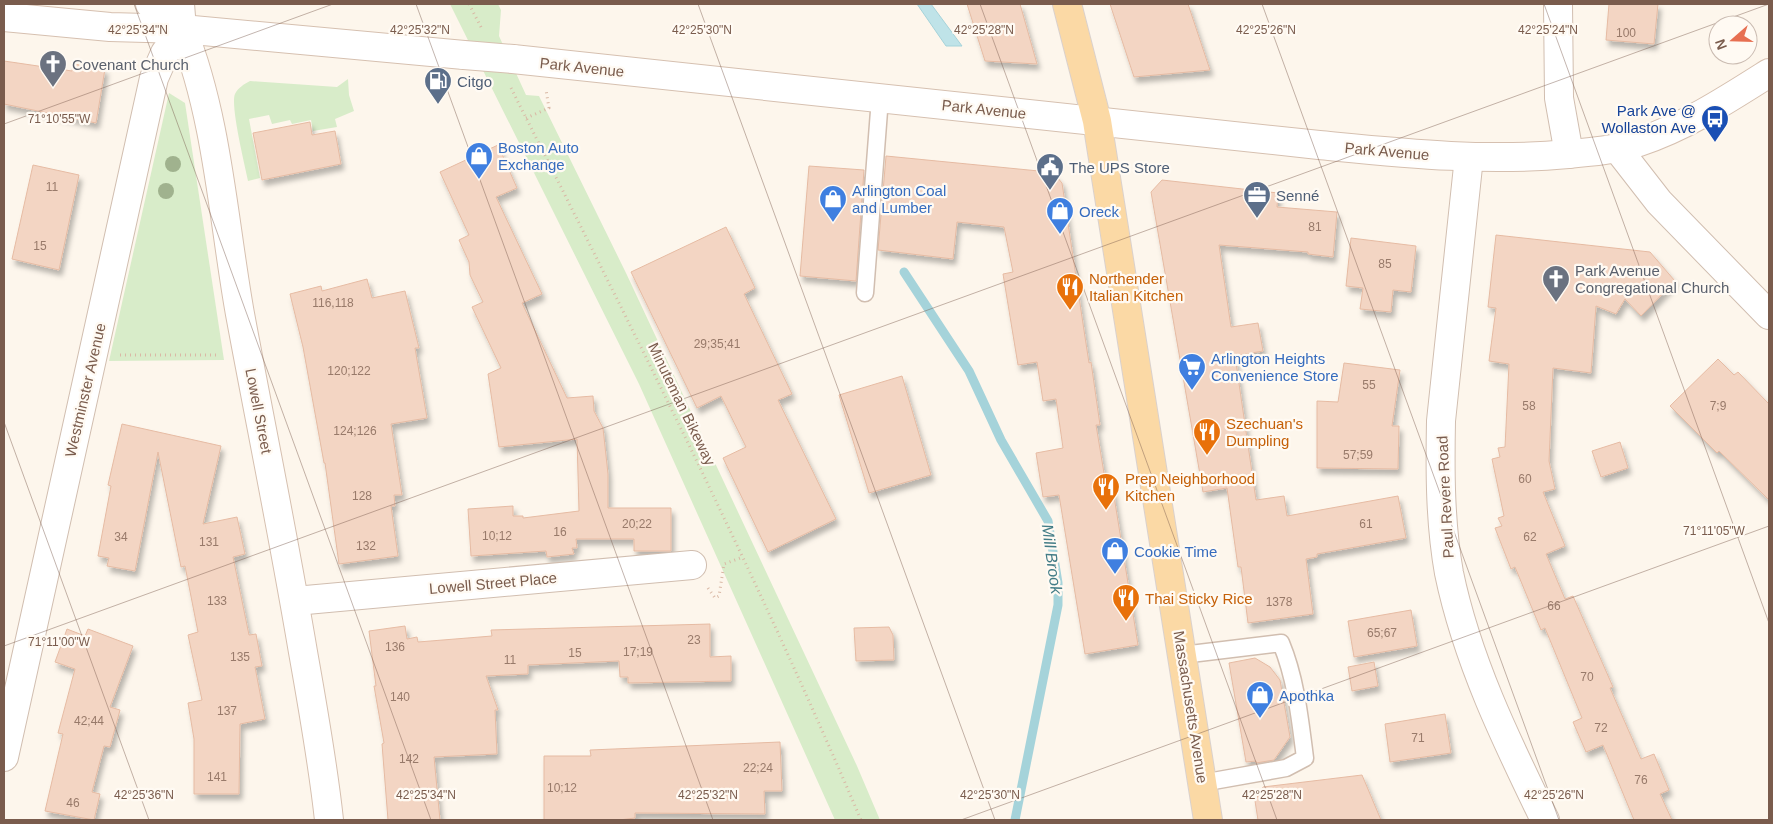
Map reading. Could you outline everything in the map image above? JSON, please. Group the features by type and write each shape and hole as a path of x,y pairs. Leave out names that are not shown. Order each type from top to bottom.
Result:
{"main road":[{"path":"150,4 181,17"},
{"name":"Massachusetts Avenue","path":"1067,4 1097,121 1208,820"},
{"path":"1558,4 1559,98 1569,154"},
{"name":"Park Avenue","path":"4,18 110,27 181,17 464,55 511,71 880,98 1328,146 1469,157 1509,158 1569,154 1617,148 1670,130 1769,74"},
{"name":"Lowell Street","path":"181,17 203,89 238,303 295,601 324,775 329,820"},
{"name":"Westminster Avenue","path":"4,757 154,78 181,17"},
{"path":"1617,148 1659,202 1769,315"},
{"name":"Paul Revere Road","path":"1469,157 1441,421 1444,538 1449,572 1464,633 1484,690 1545,820"},
{"name":"Lowell Street Place","path":"295,601 692,565"}],"lane":[{"path":"865,293 880,98"},
{"path":"1182,655 1281,643 1288,660 1298,706 1305,758 1286,768 1202,782"}],"path":[{"path":"469,4 482,30"},
{"name":"Minuteman Bikeway","path":"511,71 526,118 650,362 744,556 861,820"},
{"path":"526,118 549,108 546,90"},
{"path":"115,355 217,356"},
{"path":"732,561 744,556"}],"green space":[{"path":"450,4 498,4 501,10 499,36 526,95 539,96 626,273 857,766 880,820 835,820 639,384"},
{"path":"348,79 349,95 354,111 335,119 337,127 313,131 311,120 292,124 290,120 272,124 269,115 249,119 260,178 248,181 234,110 235,94 239,88 250,81 337,87"},
{"path":"169,93 185,103 224,360 109,361"}],"water":[{"path":"917,4 931,4 962,46 946,46"}],"building":[{"path":"967,4 1020,4 1037,64 985,61"},
{"path":"1110,4 1188,4 1210,70 1134,77"},
{"path":"1609,4 1658,4 1654,44 1606,40"},
{"name":"Covenant Church","path":"4,61 72,71 73,64 105,69 96,123 4,104"},
{"path":"310,122 312,135 335,131 341,164 262,180 253,133"},
{"path":"498,145 517,188 496,197 542,294 522,303 567,398 593,396 594,411 603,428 608,474 608,508 671,508 671,551 634,551 634,539 576,539 577,548 572,548 574,554 547,557 546,551 471,556 468,509 513,506 513,516 523,516 523,518 579,511 577,439 499,447 488,374 501,368 472,307 483,302 470,275 469,262 459,240 469,235 440,172"},
{"path":"886,156 1049,172 1062,183 1100,425 1096,425 1107,491 1113,490 1138,645 1085,654 1059,495 1043,497 1036,453 1063,448 1056,399 1043,401 1037,362 1018,365 1003,274 1013,272 1004,227 957,222 953,259 878,250"},
{"path":"33,165 79,175 59,270 12,259"},
{"name":"Arlington Coal and Lumber","path":"809,166 864,170 856,281 800,276"},
{"path":"1162,180 1278,193 1277,207 1337,212 1333,257 1308,254 1308,252 1219,245 1231,327 1258,323 1263,351 1235,356 1256,500 1284,496 1287,516 1398,496 1406,538 1317,554 1317,557 1306,559 1313,614 1248,623 1241,567 1238,567 1227,488 1203,492 1151,192"},
{"path":"726,227 755,288 744,294 792,394 778,400 836,519 768,552 723,458 746,447 721,396 697,408 631,272"},
{"path":"1496,235 1650,252 1675,281 1641,316 1625,299 1616,314 1596,306 1591,373 1553,368 1549,461 1555,489 1543,492 1565,546 1546,554 1565,599 1573,596 1613,687 1610,688 1641,759 1654,754 1669,790 1660,794 1672,820 1634,820 1603,745 1586,752 1573,722 1582,718 1545,628 1541,630 1515,567 1511,569 1495,528 1502,526 1498,518 1504,516 1492,459 1500,457 1498,448 1505,447 1509,364 1489,361 1496,308 1488,307"},
{"path":"1351,238 1416,246 1411,292 1393,290 1391,312 1360,309 1363,288 1346,286"},
{"path":"367,279 372,298 405,291 419,348 415,348 427,418 391,424 402,495 394,495 395,506 391,506 398,556 339,564 325,463 303,347 290,294 321,286 322,291"},
{"path":"1718,359 1734,375 1738,372 1769,404 1769,500 1719,451 1717,453 1670,406"},
{"path":"1344,363 1400,370 1392,426 1399,426 1398,469 1317,468 1317,401 1338,402"},
{"path":"902,376 931,475 869,493 839,395"},
{"path":"122,424 221,446 203,524 237,517 245,554 233,557 249,635 256,634 262,666 255,667 265,719 240,724 239,794 194,794 194,739 188,703 202,700 188,635 198,632 185,566 181,567 158,452 135,571 107,566 109,558 98,556 111,486 108,485"},
{"path":"1620,442 1628,468 1601,477 1592,451"},
{"path":"1411,610 1417,646 1354,657 1348,621"},
{"path":"710,624 710,657 731,656 731,681 628,683 628,677 620,677 619,661 528,665 528,674 486,676 498,710 495,710 497,754 434,757 440,820 388,820 382,744 384,743 374,686 376,686 369,631 405,626 407,639 417,637 418,642 492,636 491,630"},
{"path":"889,627 893,635 894,660 856,661 854,628"},
{"path":"67,629 85,636 88,629 133,646 110,707 120,710 110,747 104,746 92,792 100,794 94,820 45,811 63,734 58,733 75,669 55,662"},
{"path":"1255,658 1270,667 1280,680 1290,737 1274,760 1256,763 1256,761 1246,762 1229,663"},
{"path":"1374,662 1378,686 1352,691 1348,667"},
{"path":"1445,714 1451,753 1390,762 1385,724"},
{"path":"780,742 782,791 764,791 765,814 635,813 635,818 619,820 544,820 544,756 591,756 590,750"},
{"path":"1362,775 1381,820 1258,820 1255,801 1263,787"}],"waterway":[{"name":"Mill Brook","path":"904,272 969,371 1001,440 1048,521 1058,583 1058,605 1015,820"}],"place":[{"name":"Covenant Church","path":"53,88"},
{"name":"Citgo","path":"438,105"},
{"name":"Park Ave @ Wollaston Ave","path":"1715,143"},
{"name":"Boston Auto Exchange","path":"479,180"},
{"name":"The UPS Store","path":"1050,191"},
{"name":"Senné","path":"1257,219"},
{"name":"Arlington Coal and Lumber","path":"833,223"},
{"name":"Oreck","path":"1060,235"},
{"name":"Park Avenue Congregational Church","path":"1556,303"},
{"name":"Northender Italian Kitchen","path":"1070,311"},
{"name":"Arlington Heights Convenience Store","path":"1192,391"},
{"name":"Szechuan's Dumpling","path":"1207,456"},
{"name":"Prep Neighborhood Kitchen","path":"1106,511"},
{"name":"Cookie Time","path":"1115,575"},
{"name":"Thai Sticky Rice","path":"1126,622"},
{"name":"Apothka","path":"1260,719"}]}
